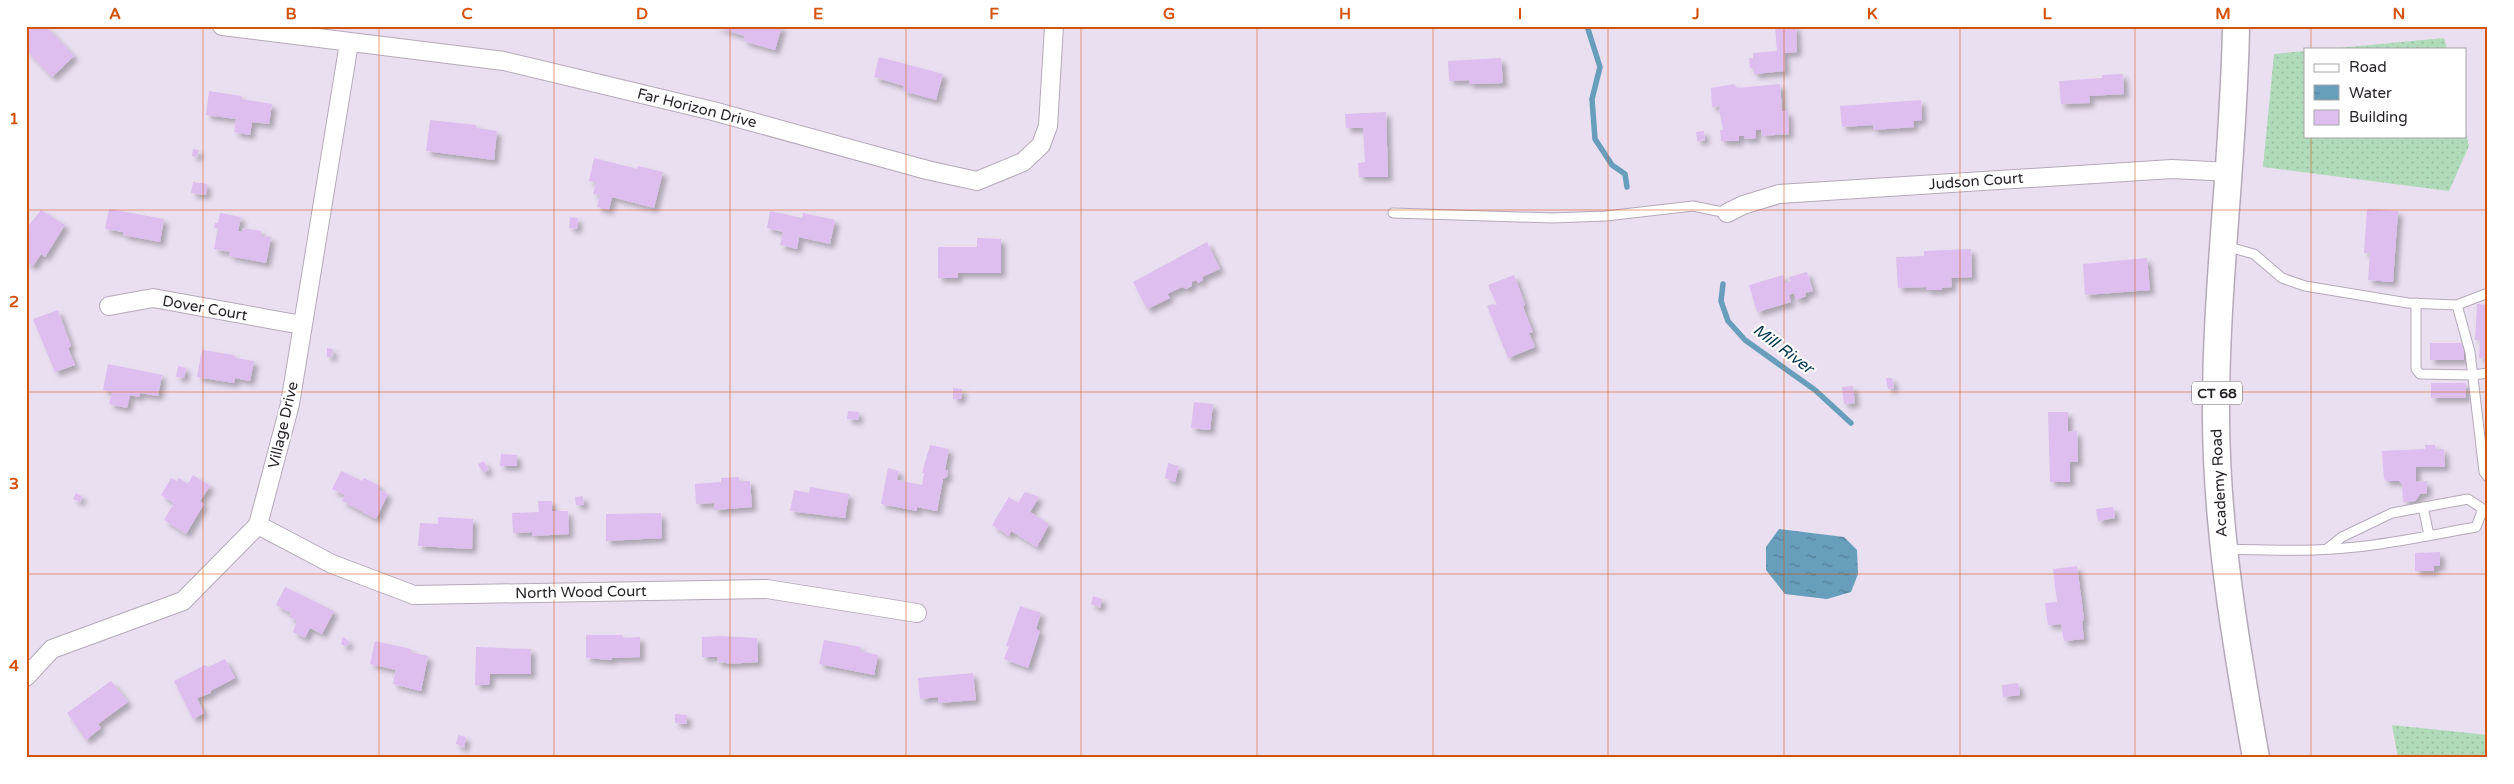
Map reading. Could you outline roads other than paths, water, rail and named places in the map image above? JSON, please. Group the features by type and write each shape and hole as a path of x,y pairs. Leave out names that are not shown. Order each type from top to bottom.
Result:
{"main road":[{"name":"Academy Road","path":"2236,26 2216,418 2223,549 2238,655 2256,758"}],"street":[{"name":"Far Horizon Drive","path":"222,26 504,62 713,110 927,170 977,180 1023,162 1041,145 1048,126 1054,26"},
{"name":"Village Drive","path":"26,677 52,649 183,601 258,525 290,404 349,43"},
{"name":"Judson Court","path":"1727,214 1743,205 1779,194 2172,169 2230,172"},
{"name":"Dover Court","path":"109,306 153,298 302,325"},
{"name":"North Wood Court","path":"258,525 332,564 414,594 767,589 917,612"}],"lane":[{"path":"1393,213 1552,218 1606,216 1693,206 1727,214"},
{"path":"2224,246 2254,254 2282,278 2305,286 2416,303 2457,306 2488,293"},
{"path":"2416,303 2416,369 2420,374 2473,375 2488,373"},
{"path":"2457,306 2470,352 2484,472 2488,477"},
{"path":"2223,549 2328,548 2354,547 2476,527 2485,508 2468,499 2392,513 2342,538 2328,548"},
{"path":"2423,507 2429,535"}],"water":[{"path":"1779,529 1844,537 1857,550 1858,574 1851,592 1827,599 1785,594 1766,570 1766,547"}],"waterway":[{"name":"Mill River","path":"1587,26 1600,67 1592,99 1595,139 1612,165 1625,174 1627,187"},
{"name":"Mill River","path":"1723,284 1721,301 1728,321 1745,340 1815,390 1851,423"}]}
